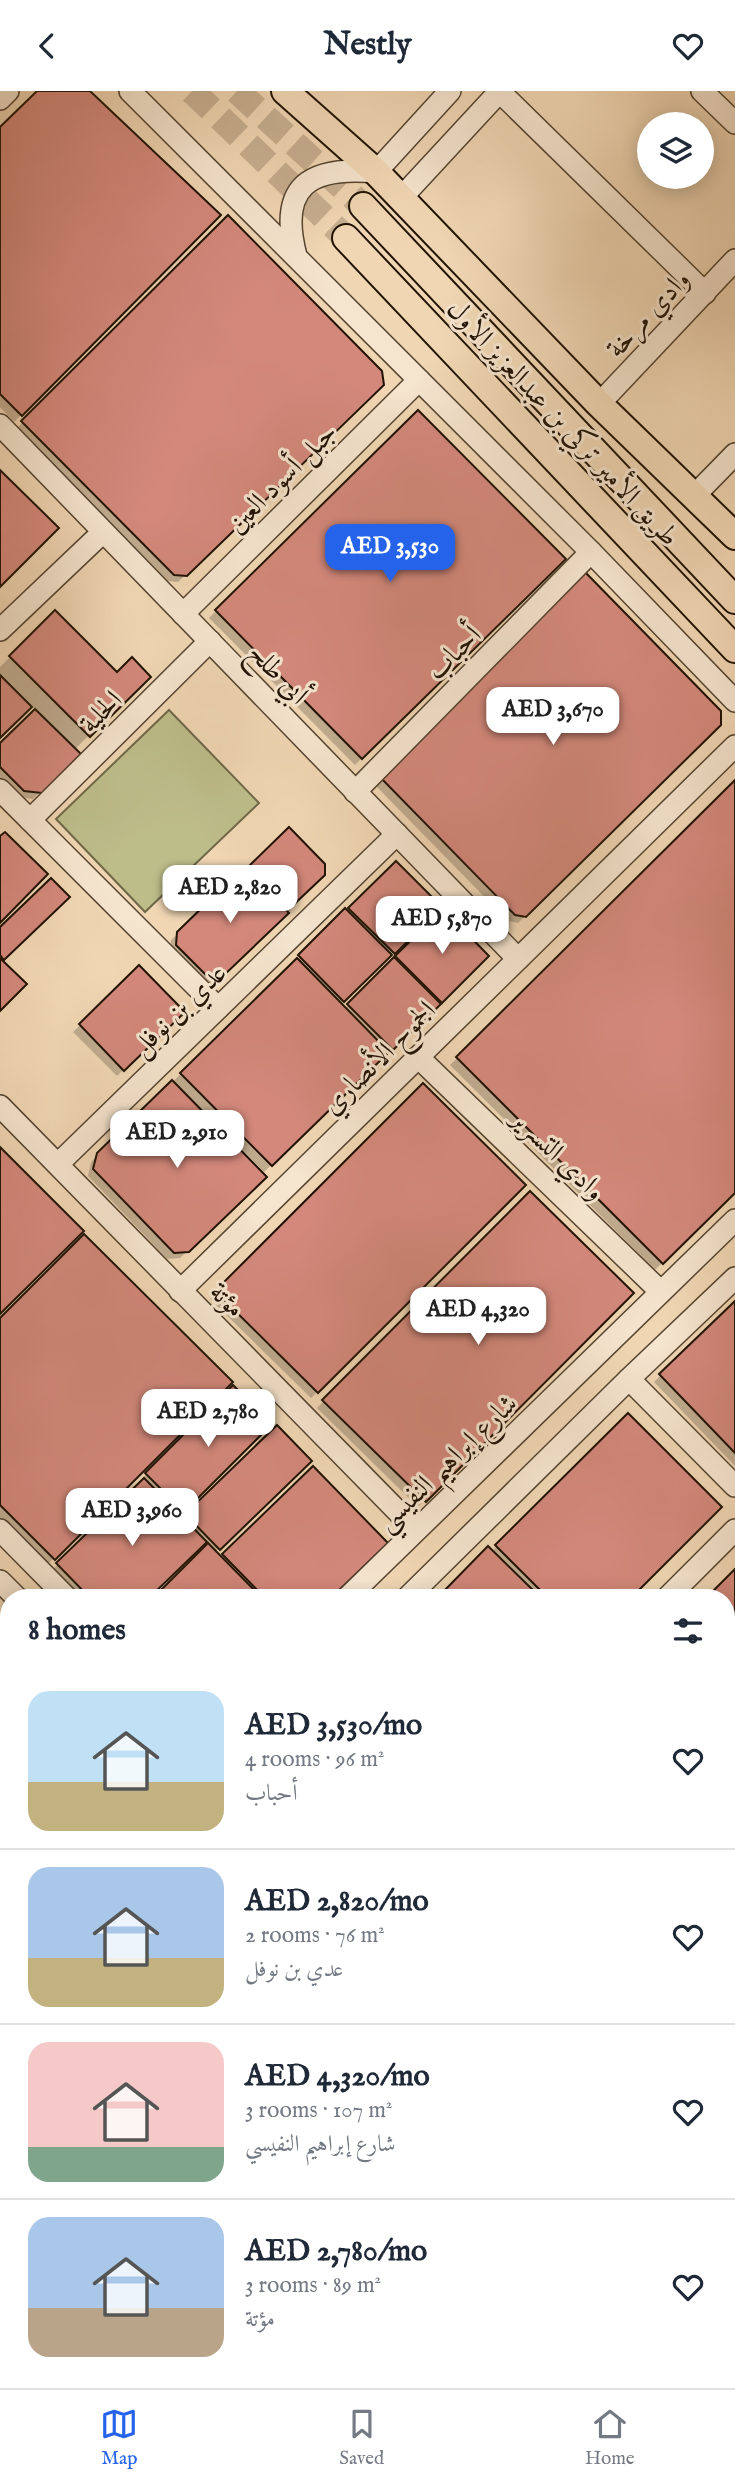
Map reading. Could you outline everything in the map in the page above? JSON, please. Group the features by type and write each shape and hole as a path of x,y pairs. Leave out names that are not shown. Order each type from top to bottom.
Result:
{"main road":[{"path":"285,91 376,172 599,404 735,536"},
{"name":"طريق الأمير تركي بن عبدالعزيز الأول","path":"363,206 735,600"},
{"name":"طريق الأمير تركي بن عبدالعزيز الأول","path":"346,238 735,649"},
{"path":"656,519 735,583"}],"street":[{"path":"0,99 8,91"},
{"path":"130,91 591,552 735,701"},
{"path":"297,257 291,236 290,210 293,200 307,182 335,173 357,170 376,172 450,91"},
{"path":"401,198 500,91 705,293"},
{"path":"712,94 735,123"},
{"name":"وادي مرخة","path":"599,404 735,260"},
{"name":"جبل أسود العين","path":"183,614 419,380"},
{"name":"أبي طلح","path":"0,425 517,959"},
{"path":"695,495 735,454"},
{"path":"0,630 103,532"},
{"name":"أحباب","path":"355,792 591,552"},
{"name":"الحلية","path":"30,820 210,642"},
{"name":"الجموح الأنصاري","path":"180,1290 735,745"},
{"path":"0,790 218,1008"},
{"name":"عدي بن نوفل","path":"58,1164 397,834"},
{"name":"وادي التسرير","path":"418,1057 660,1291"},
{"name":"مؤتة","path":"0,1106 416,1530"},
{"name":"شارع إبراهيم النفيسي","path":"357,1589 735,1220"},
{"path":"416,1589 735,1278"},
{"path":"629,1379 735,1486"},
{"path":"0,1530 58,1589"},
{"path":"676,1589 735,1530"}],"green space":[{"path":"169,710 259,803 145,912 56,819"}],"building":[{"path":"37,91 90,91 221,215 22,416 0,394 0,127"},
{"path":"228,215 382,371 384,385 187,576 174,575 21,421"},
{"path":"418,410 566,559 362,759 215,610"},
{"path":"0,470 59,528 0,587"},
{"path":"585,572 721,711 721,725 526,917 515,915 377,774"},
{"path":"55,610 117,672 132,657 151,677 90,737 9,656"},
{"path":"0,675 32,707 0,738"},
{"path":"35,709 81,754 42,793 24,791 0,767 0,743"},
{"path":"735,780 735,1193 663,1264 456,1057"},
{"path":"289,827 325,864 325,875 289,909 248,867"},
{"path":"5,832 48,874 0,923 0,836"},
{"path":"396,861 442,907 395,954 348,908"},
{"path":"244,867 289,913 220,979 209,978 176,945 177,932"},
{"path":"51,878 70,897 4,960 0,955 0,927"},
{"path":"345,908 392,955 344,1002 298,955"},
{"path":"443,909 489,956 442,1003 395,956"},
{"path":"394,957 441,1004 393,1050 347,1004"},
{"path":"0,958 27,984 0,1011"},
{"path":"297,958 389,1052 272,1166 180,1073"},
{"path":"139,965 185,1012 124,1071 79,1024"},
{"path":"172,1080 267,1177 189,1252 174,1253 93,1169 97,1153"},
{"path":"423,1083 526,1185 318,1393 215,1291"},
{"path":"0,1147 84,1231 0,1314"},
{"path":"530,1191 634,1293 426,1502 322,1400"},
{"path":"84,1234 233,1382 55,1560 0,1505 0,1318"},
{"path":"735,1301 735,1453 659,1374"},
{"path":"233,1385 272,1424 184,1512 145,1473"},
{"path":"628,1413 722,1507 640,1589 539,1589 495,1545"},
{"path":"277,1425 312,1461 220,1550 185,1514"},
{"path":"313,1466 388,1543 340,1589 256,1589 222,1554"},
{"path":"144,1478 207,1542 158,1589 81,1589 56,1563"},
{"path":"208,1543 253,1589 162,1589"},
{"path":"488,1546 532,1589 446,1589"},
{"path":"735,1569 735,1589 715,1589"}],"tunnel":[{"path":"192,91 346,238"},
{"path":"237,91 363,206"}]}
